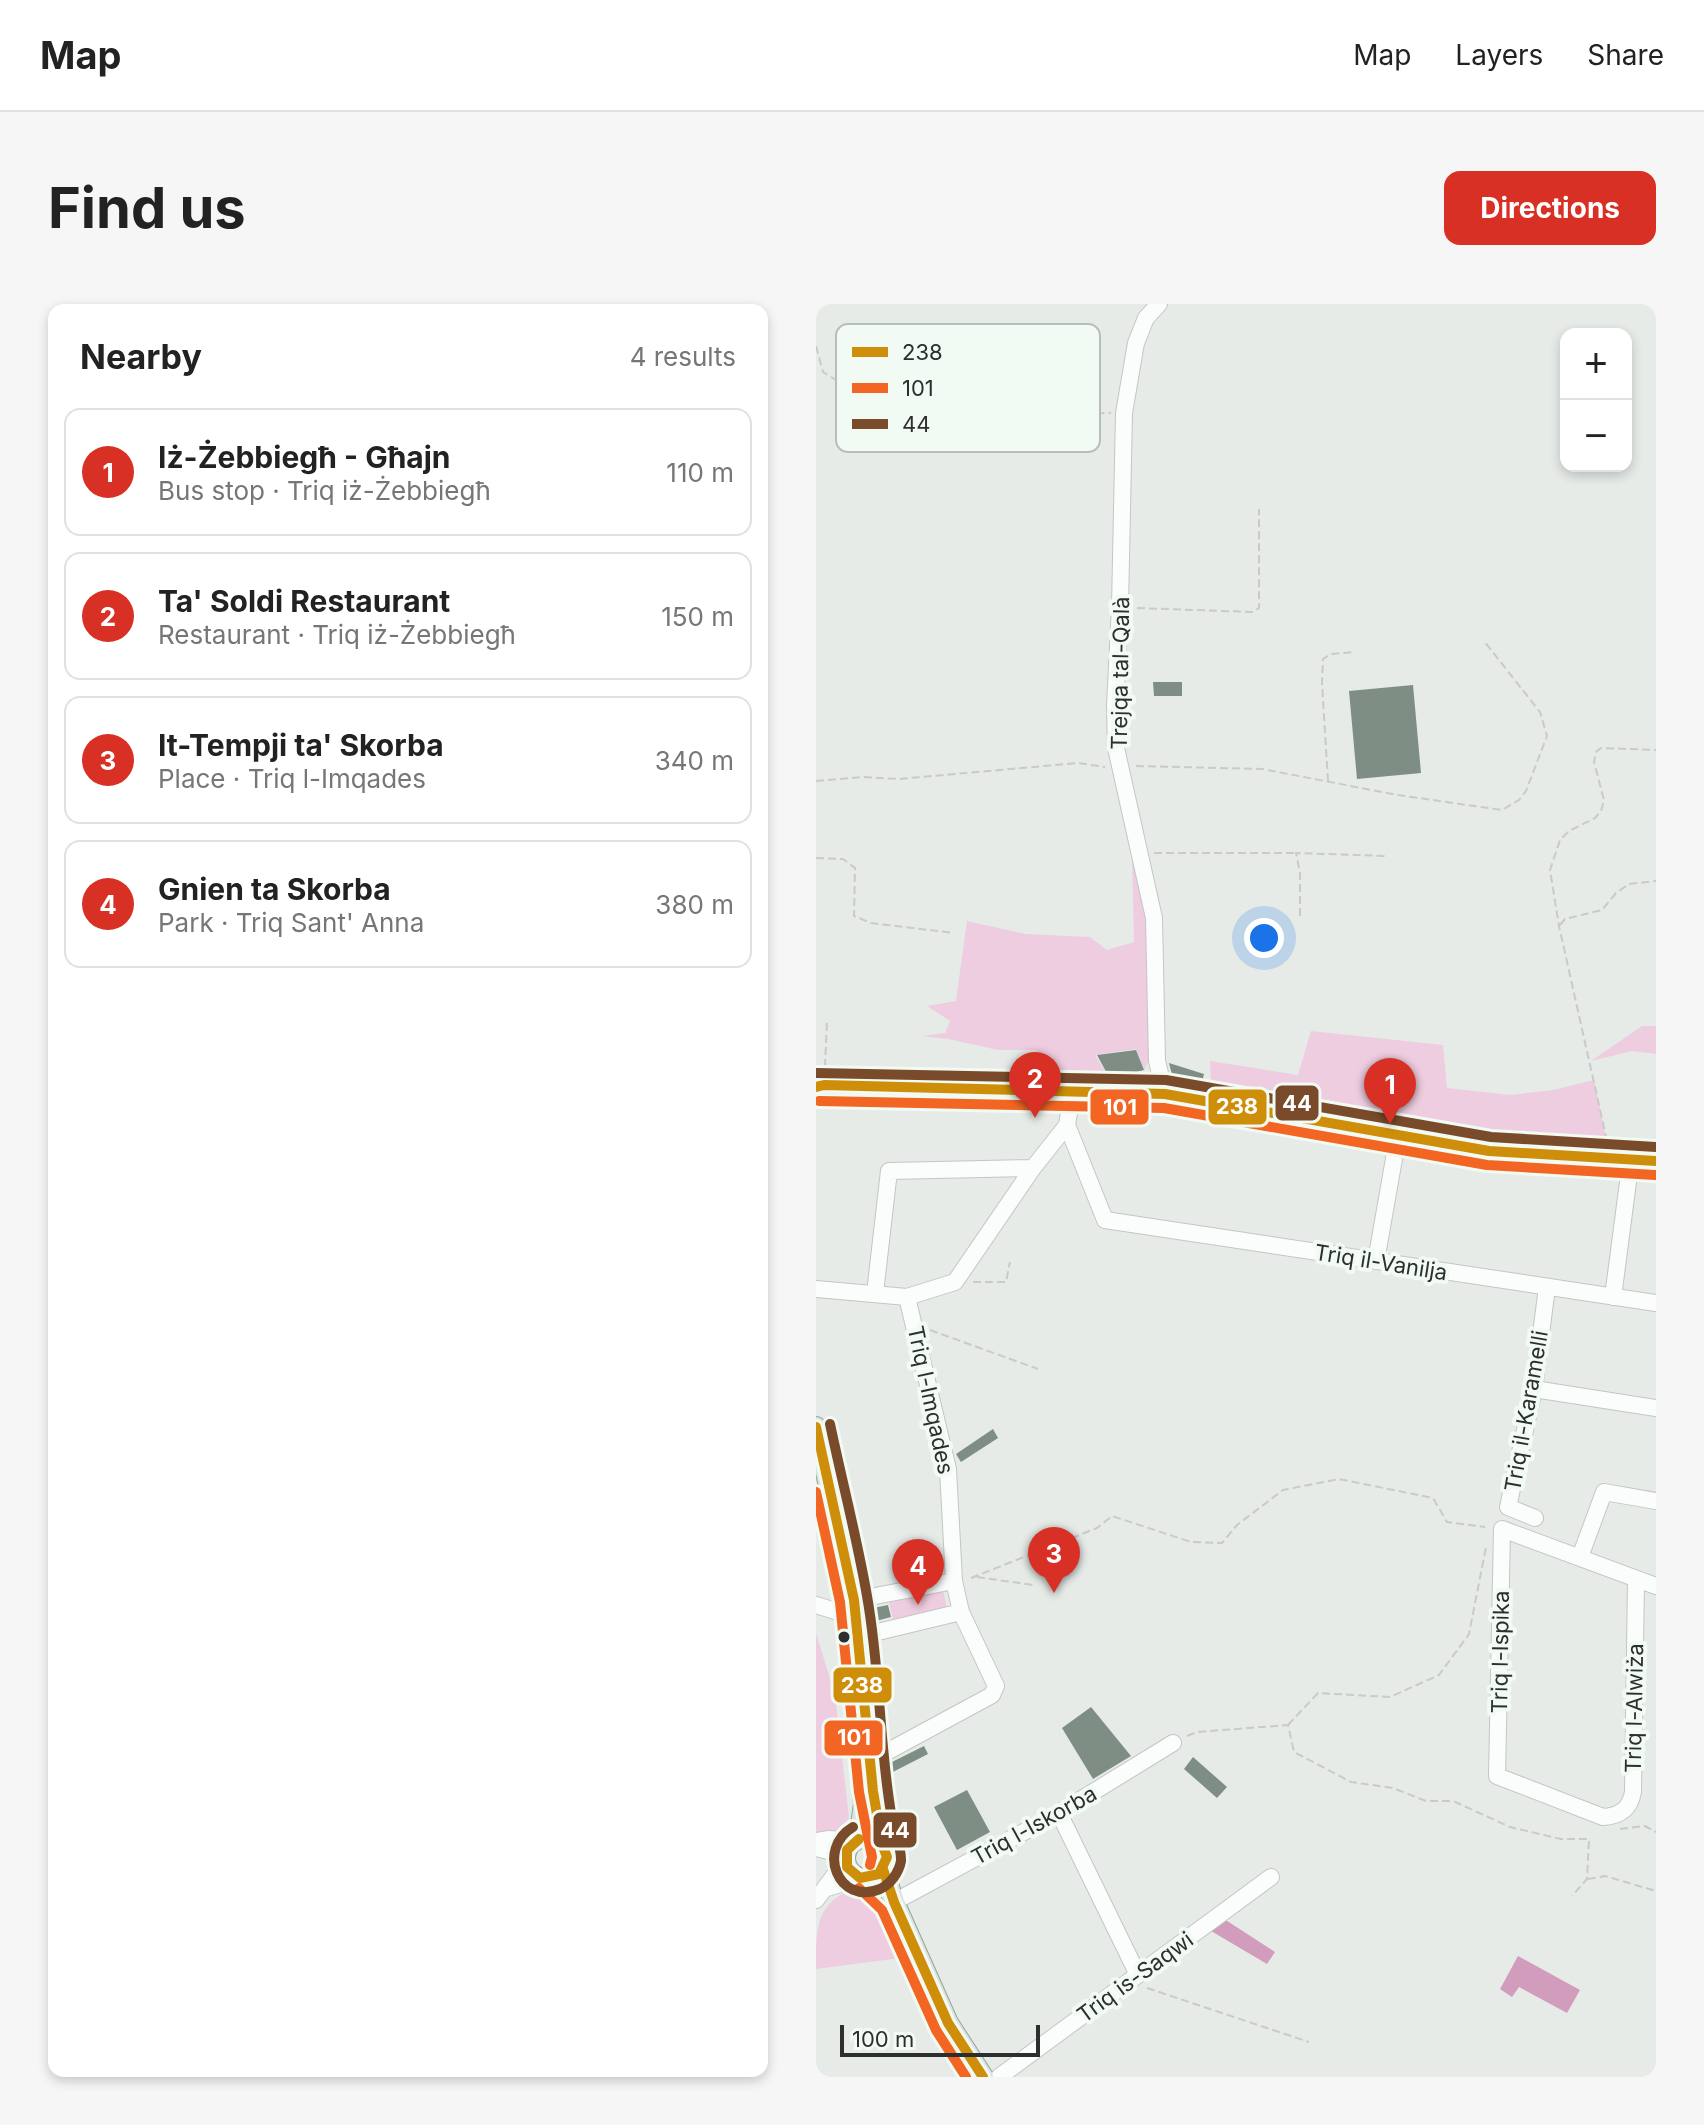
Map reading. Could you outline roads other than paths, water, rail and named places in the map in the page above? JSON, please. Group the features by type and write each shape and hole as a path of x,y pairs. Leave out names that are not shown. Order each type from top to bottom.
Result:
{"main road":[{"path":"819,1085 1165,1094 1489,1151 1656,1161"},
{"path":"816,1427 857,1637 870,1761 882,1844 887,1857 871,1875"},
{"path":"816,1466 852,1609 864,1804 851,1849 850,1872 871,1875 894,1902 948,2023 983,2077"},
{"path":"851,1849 872,1838 882,1844"}],"street":[{"name":"Trejqa tal-Qalà","path":"1159,304 1146,318 1136,343 1124,413 1115,705 1116,748 1154,918 1157,1061 1165,1094"},
{"path":"816,1289 907,1297 955,1282 1033,1168 1067,1125 1073,1090"},
{"name":"Triq il-Vanilja","path":"1067,1125 1105,1220 1656,1303"},
{"path":"1376,1261 1398,1136"},
{"path":"1613,1297 1621,1158"},
{"path":"875,1293 889,1171 1033,1168"},
{"name":"Triq il-Karamelli","path":"1535,1518 1508,1507 1534,1389 1547,1287"},
{"name":"Triq l-Imqades","path":"870,1761 992,1695 996,1686 961,1612 954,1581 948,1469 907,1297"},
{"path":"1534,1389 1656,1408"},
{"path":"1656,1501 1604,1492 1580,1557 1656,1586"},
{"name":"Triq l-Ispika","path":"1580,1557 1502,1529 1497,1776 1603,1817"},
{"name":"Triq l-Alwiża","path":"1603,1817 1612,1817 1625,1810 1633,1792 1636,1579"},
{"path":"816,1605 852,1609 954,1581"},
{"path":"857,1637 961,1612"},
{"name":"Triq l-Iskorba","path":"894,1902 1059,1813 1173,1743"},
{"path":"1059,1813 1133,1978"},
{"path":"816,1841 829,1839 851,1849"},
{"path":"816,1848 851,1849"},
{"path":"819,1895 851,1849"},
{"path":"819,1895 871,1875"},
{"name":"Triq is-Saqwi","path":"999,2077 1271,1877"}],"place":[{"name":"Ta' Soldi Restaurant","path":"1035,1118"},
{"name":"Iż-Żebbiegħ - Għajn","path":"1390,1124"},
{"name":"It-Tempji ta' Skorba","path":"1054,1593"},
{"name":"Gnien ta Skorba","path":"918,1605"}]}
